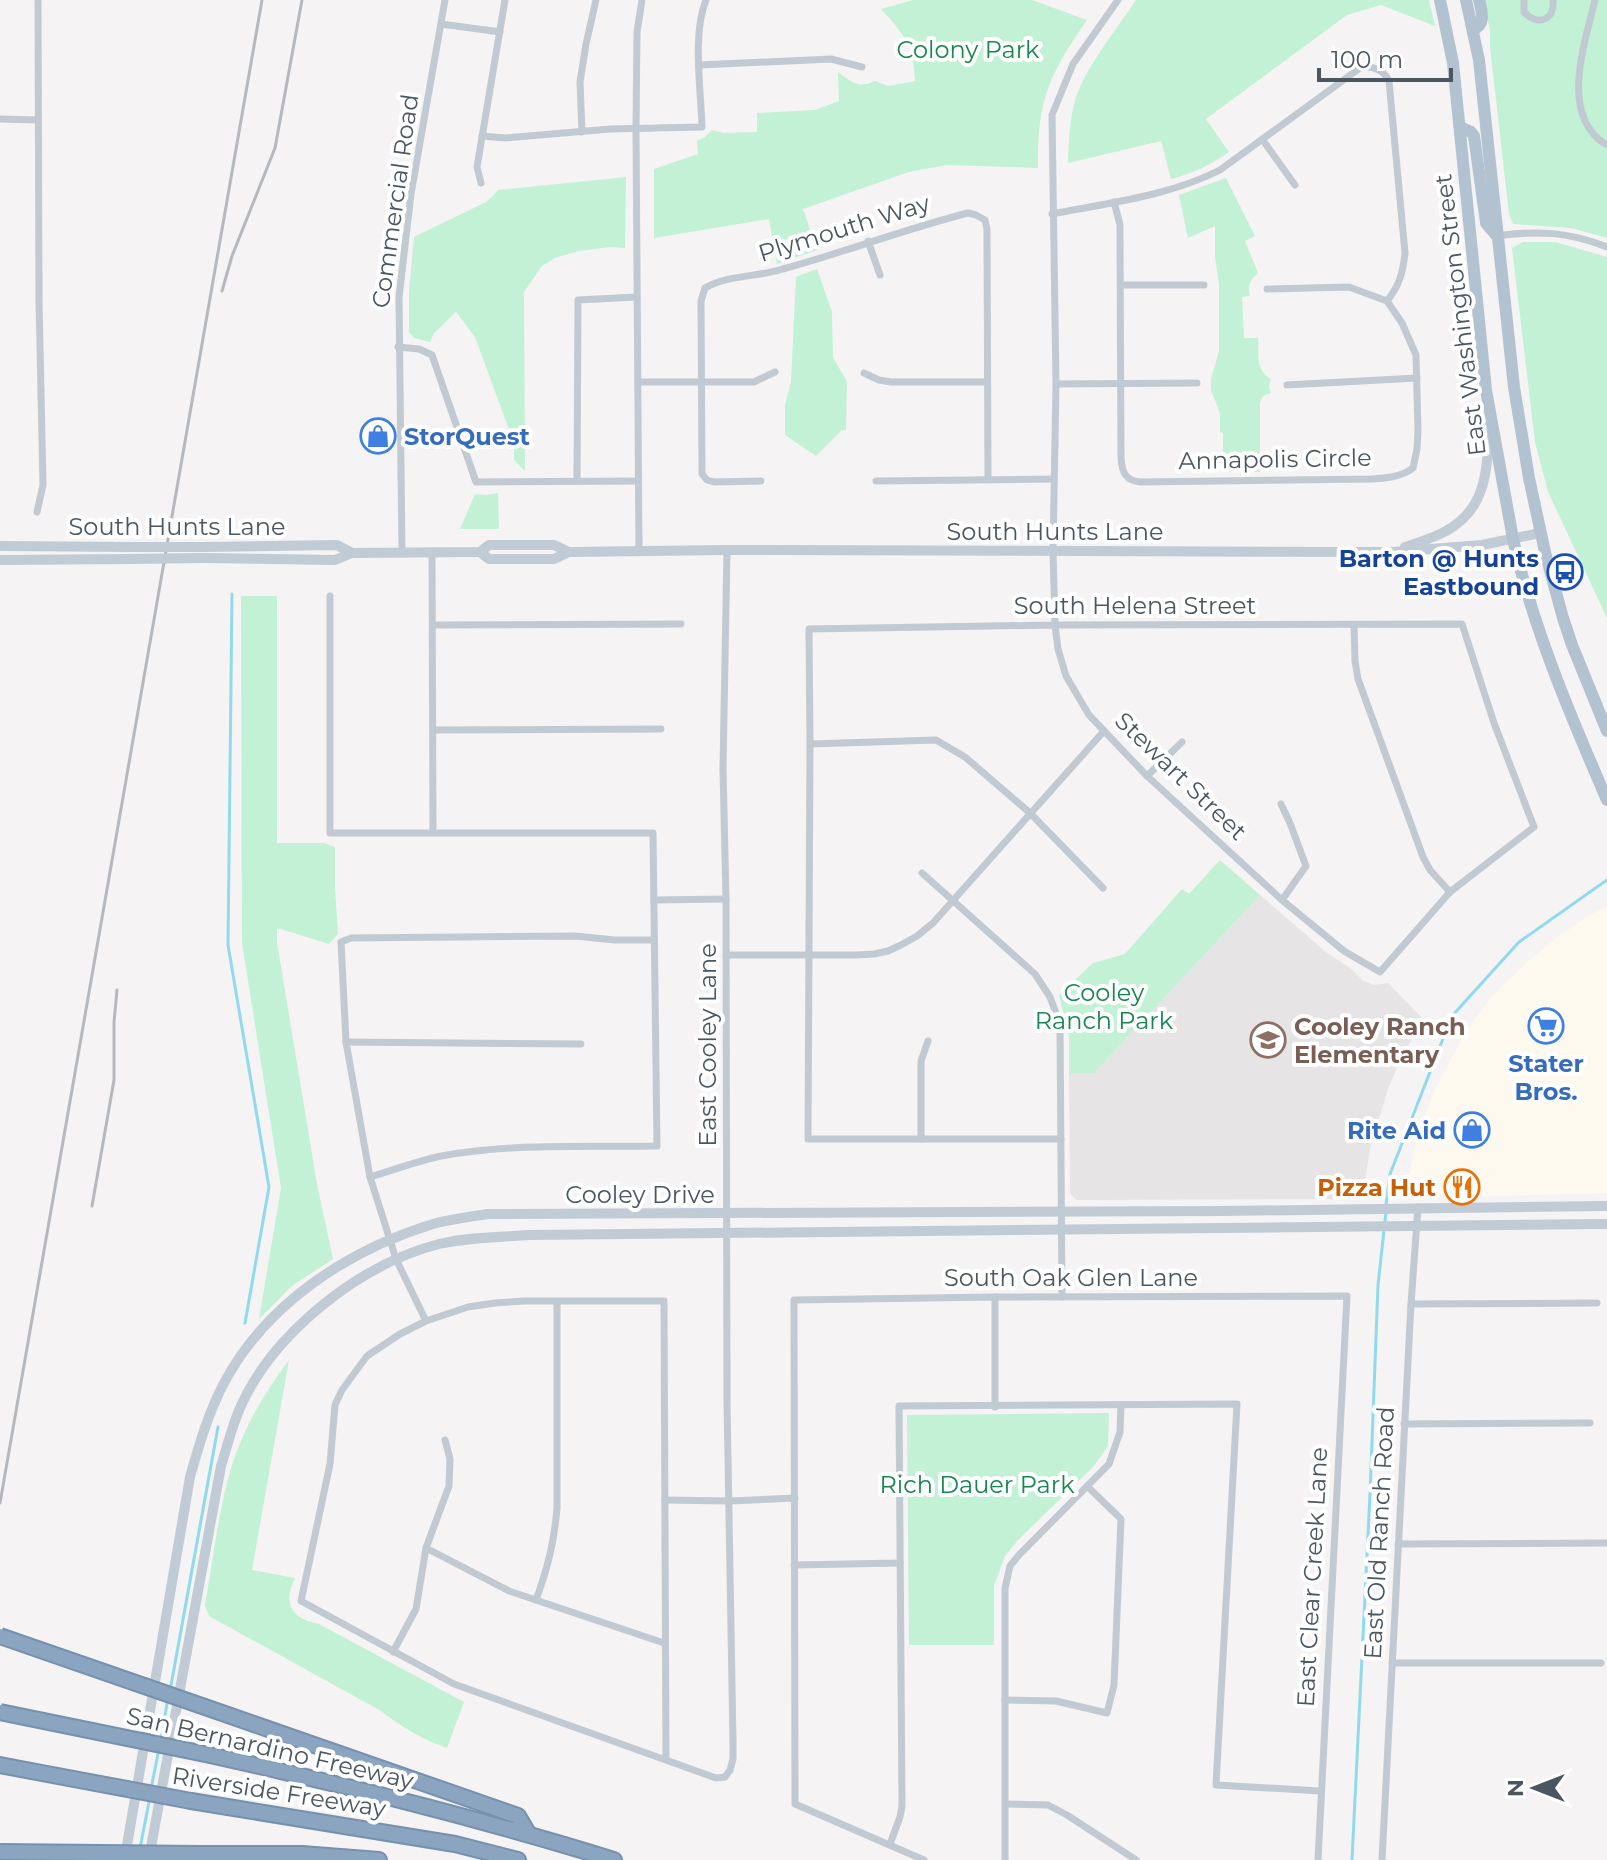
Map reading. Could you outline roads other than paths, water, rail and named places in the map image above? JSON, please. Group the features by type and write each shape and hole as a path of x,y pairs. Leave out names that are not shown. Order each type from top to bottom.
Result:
{"highway":[{"path":"0,1636 518,1816 528,1833 614,1860"},
{"name":"San Bernardino Freeway","path":"0,1712 210,1755 528,1833"},
{"path":"0,1765 31,1771"},
{"path":"0,1775 31,1771"},
{"name":"Riverside Freeway","path":"31,1771 191,1801 455,1844 518,1860"},
{"path":"0,1852 302,1854 379,1860"}],"main road":[{"name":"East Washington Street","path":"1440,0 1453,63 1490,416 1513,539 1542,638 1607,800"},
{"name":"East Washington Street","path":"1466,0 1479,60 1514,387 1529,478 1540,533 1572,645 1607,731"},
{"path":"1473,29 1481,23 1479,0"},
{"path":"1460,127 1474,136 1486,223 1497,236"}],"street":[{"path":"37,512 43,485 38,0"},
{"name":"Commercial Road","path":"402,553 399,297 411,194 445,0"},
{"path":"481,183 477,167 505,0"},
{"path":"582,132 580,82 596,0"},
{"path":"639,551 636,129 637,32 642,0"},
{"path":"482,136 505,138 702,127 698,35 706,0"},
{"name":"Stewart Street","path":"1118,0 1073,64 1052,115 1056,384 1053,550 1055,625 1066,676 1089,715 1147,776 1282,900 1344,951 1380,972 1450,892"},
{"path":"1524,0 1524,12 1537,20 1551,14 1553,0"},
{"path":"1595,0 1578,81 1580,107 1586,123 1596,138 1605,144"},
{"path":"441,24 500,32"},
{"path":"699,65 831,59 862,67"},
{"path":"1052,214 1195,182 1220,170 1360,68 1373,67 1389,81 1405,253 1397,288 1387,301 1349,287 1267,289"},
{"path":"0,119 38,120"},
{"path":"1262,139 1295,185"},
{"name":"Annapolis Circle","path":"1114,202 1120,225 1122,467 1127,479 1133,482 1372,479 1406,473 1413,468 1416,460 1418,440 1416,355 1402,323 1387,301"},
{"name":"Plymouth Way","path":"761,481 714,482 702,474 701,301 705,288 783,269 968,213 985,220 987,229 988,479"},
{"path":"1497,236 1526,232 1559,233 1607,247"},
{"path":"868,241 880,275"},
{"path":"1121,285 1204,285"},
{"path":"577,481 578,300 637,297"},
{"path":"398,347 419,349 432,355 476,482 638,481"},
{"path":"639,382 754,382 775,372"},
{"path":"864,373 891,382 987,382"},
{"path":"1287,385 1417,378"},
{"path":"1056,384 1197,383"},
{"path":"1393,552 1446,531 1474,507 1488,466 1490,416"},
{"path":"876,481 1054,479"},
{"name":"South Hunts Lane","path":"0,560 130,559 337,545 352,553 480,552 489,545 554,545 569,552 1393,552 1482,545 1540,533"},
{"name":"South Hunts Lane","path":"0,546 131,547 203,553"},
{"name":"East Cooley Lane","path":"666,1760 716,1778 725,1777 733,1759 723,769 727,550"},
{"path":"432,552 433,832"},
{"path":"330,596 330,833 653,833 657,1146 516,1147 476,1151 439,1157 370,1177"},
{"path":"433,625 681,624"},
{"name":"South Helena Street","path":"810,744 809,629 1462,624 1494,723 1534,827 1450,892"},
{"path":"1354,625 1356,670 1374,723 1423,857 1450,892"},
{"path":"433,730 661,729"},
{"path":"726,955 857,955 888,951 917,936 933,923 1104,731"},
{"path":"1061,1139 808,1139 810,744 936,740 965,757 1030,813 1103,888"},
{"path":"1147,776 1182,742"},
{"path":"1281,804 1306,866 1282,900"},
{"path":"922,873 1035,974 1050,997 1060,1024 1062,1297"},
{"path":"654,900 726,899"},
{"path":"426,1321 396,1259 370,1177 346,1042 341,942 351,938 576,936 654,940"},
{"path":"921,1139 921,1061 928,1041"},
{"path":"346,1042 581,1044"},
{"path":"1586,1206 1586,1224"},
{"name":"Cooley Drive","path":"124,1860 190,1477 204,1427 223,1384 258,1332 300,1293 341,1265 390,1239 436,1223 487,1214 1607,1206"},
{"name":"East Old Ranch Road","path":"1382,1860 1418,1207"},
{"path":"1493,1208 1494,1225"},
{"path":"1333,1209 1333,1226"},
{"name":"Cooley Drive","path":"149,1860 221,1466 240,1408 263,1368 286,1339 354,1283 396,1259 436,1245 472,1238 530,1235 1607,1224"},
{"name":"South Oak Glen Lane","path":"795,1498 794,1300 1347,1296"},
{"name":"East Clear Creek Lane","path":"1318,1860 1347,1296"},
{"path":"995,1297 995,1407"},
{"path":"664,1301 666,1760 454,1684 301,1601 330,1464 335,1405 367,1356 426,1321 468,1307 495,1303 664,1301"},
{"path":"536,1600 549,1562 557,1508 557,1302"},
{"path":"1411,1304 1597,1303"},
{"path":"890,1844 902,1806 899,1406 1237,1404 1216,1785 1320,1791"},
{"path":"1005,1860 1006,1577 1019,1555 1109,1464 1120,1432 1121,1405"},
{"path":"1404,1424 1590,1423"},
{"path":"393,1652 416,1609 426,1548 449,1486 450,1459 445,1440"},
{"path":"1005,1700 1056,1701 1107,1713 1114,1685 1121,1519 1088,1487"},
{"path":"665,1500 795,1498 795,1804 924,1860"},
{"path":"1398,1544 1606,1543"},
{"path":"426,1548 509,1591 664,1643"},
{"path":"794,1565 900,1563"},
{"path":"1392,1663 1601,1663"},
{"path":"1006,1804 1048,1805 1136,1860"}],"waterway":[{"path":"232,594 228,945 269,1187 245,1323"},
{"path":"1386,1205 1390,1174 1452,1016 1519,942 1607,880"},
{"path":"1352,1860 1378,1285 1386,1212"},
{"path":"170,1691 218,1427"},
{"path":"161,1738 168,1698"},
{"path":"151,1789 159,1749"},
{"path":"140,1848 150,1797"}],"railway":[{"path":"0,1503 262,0"},
{"path":"222,291 232,256 275,148 302,0"},
{"path":"92,1206 114,1080 117,990"}],"place":[{"name":"StorQuest","path":"378,436"},
{"name":"Barton @ Hunts Eastbound","path":"1565,572"},
{"name":"Stater Bros.","path":"1546,1026"},
{"name":"Cooley Ranch Elementary","path":"1268,1040"},
{"name":"Rite Aid","path":"1472,1130"},
{"name":"Pizza Hut","path":"1462,1187"}],"park label":[{"name":"Colony Park","path":"968,49"},
{"name":"Cooley Ranch Park","path":"1104,1006"},
{"name":"Rich Dauer Park","path":"977,1484"}]}
